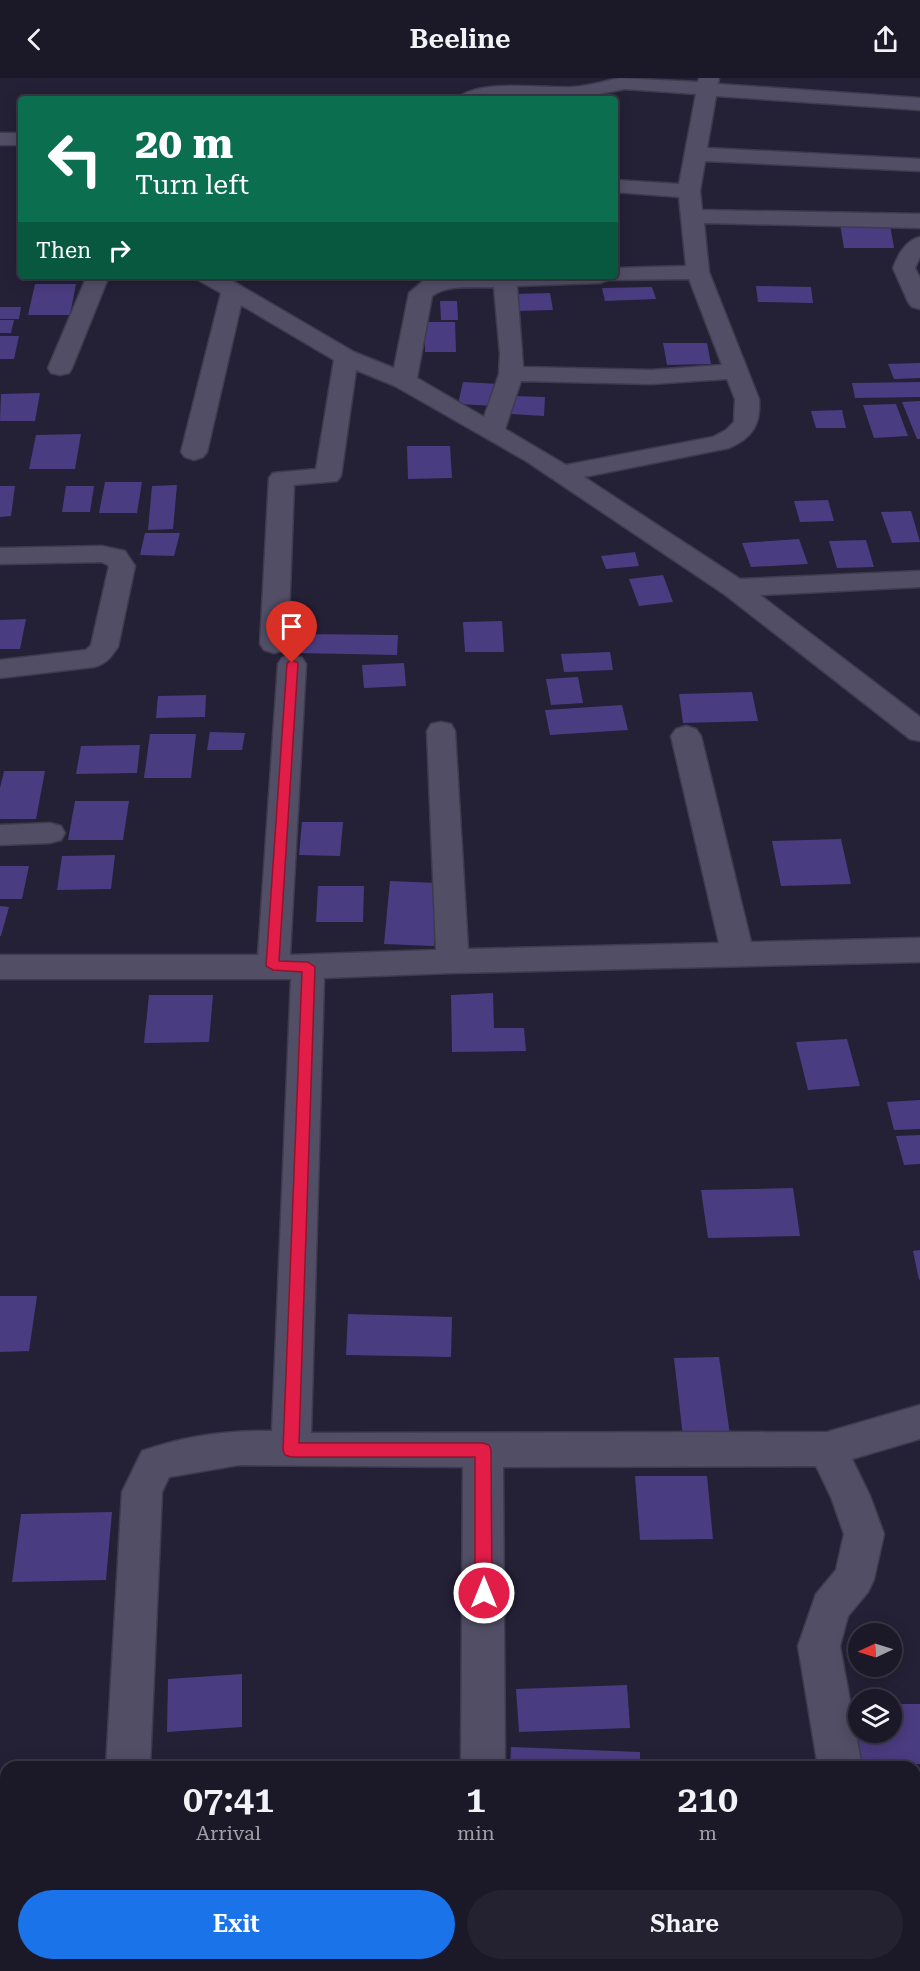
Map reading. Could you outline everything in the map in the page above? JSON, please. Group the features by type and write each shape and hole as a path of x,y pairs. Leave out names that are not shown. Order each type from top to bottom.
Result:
{"street":[{"path":"470,96 475,92 490,89 574,93 624,83 708,83 920,104"},
{"path":"561,474 720,443 739,436 749,417 747,399 698,272 689,191 708,83"},
{"path":"0,139 18,140"},
{"path":"695,154 920,165"},
{"path":"618,186 689,191"},
{"path":"692,216 920,222"},
{"path":"920,244 908,257 904,268 920,302"},
{"path":"618,275 698,272"},
{"path":"60,368 97,279"},
{"path":"213,279 346,357 404,381 492,431 561,474 734,588 920,732"},
{"path":"404,381 422,293 431,286 451,282 529,279"},
{"path":"492,431 510,374 512,354 505,280"},
{"path":"194,452 233,290"},
{"path":"273,966 283,654 282,478 328,476 346,357"},
{"path":"510,374 651,377 736,371"},
{"path":"0,556 102,554 116,557 122,566 104,647 94,658 0,669"},
{"path":"734,588 920,579"},
{"path":"441,731 453,961"},
{"path":"686,735 738,954"},
{"path":"0,835 50,833"},
{"path":"0,967 308,967 453,961 920,950"},
{"path":"291,1450 308,967"},
{"path":"128,1761 142,1492 156,1463 211,1449 259,1446 291,1450 827,1449 920,1422"},
{"path":"827,1449 850,1496 864,1534 854,1580 830,1607 819,1646 839,1761"},
{"path":"483,1450 483,1761"}],"building":[{"path":"840,224 890,225 894,248 844,248"},
{"path":"35,284 76,284 70,315 28,315"},
{"path":"756,286 811,287 813,303 758,302"},
{"path":"652,287 656,299 605,301 602,288"},
{"path":"550,293 553,310 516,311 514,294"},
{"path":"440,301 457,301 458,320 441,320"},
{"path":"0,307 21,307 19,319 0,319"},
{"path":"0,320 14,320 11,333 0,333"},
{"path":"425,322 455,322 456,352 425,352"},
{"path":"0,336 19,336 14,359 0,359"},
{"path":"663,343 707,343 711,364 667,365"},
{"path":"920,363 920,378 894,379 888,364"},
{"path":"463,382 499,384 495,406 458,404"},
{"path":"920,382 920,397 855,398 852,383"},
{"path":"40,393 35,421 0,421 1,394"},
{"path":"513,396 545,397 544,416 511,414"},
{"path":"920,401 920,439 917,439 902,402"},
{"path":"896,404 908,436 874,438 863,405"},
{"path":"842,410 846,428 816,428 811,411"},
{"path":"81,434 75,469 29,469 36,435"},
{"path":"407,446 450,446 452,478 408,479"},
{"path":"105,482 142,482 137,513 99,513"},
{"path":"177,485 173,529 148,530 152,486"},
{"path":"0,486 15,486 11,516 0,517"},
{"path":"66,486 94,486 90,512 62,512"},
{"path":"828,500 834,521 800,522 794,501"},
{"path":"911,511 920,542 892,543 881,512"},
{"path":"145,533 180,533 174,556 140,555"},
{"path":"799,539 808,564 751,567 742,543"},
{"path":"866,540 874,567 837,568 829,541"},
{"path":"635,552 639,566 606,569 601,556"},
{"path":"663,575 673,602 639,606 629,579"},
{"path":"26,619 20,649 0,649 0,620"},
{"path":"502,621 504,652 465,652 463,622"},
{"path":"299,634 398,635 397,655 296,653"},
{"path":"610,652 613,670 564,672 561,654"},
{"path":"404,663 406,686 364,688 362,665"},
{"path":"578,677 583,703 551,705 546,679"},
{"path":"752,692 758,721 683,723 679,694"},
{"path":"206,695 205,717 156,718 158,696"},
{"path":"622,705 628,730 550,735 545,710"},
{"path":"210,732 245,733 242,750 207,750"},
{"path":"150,734 196,734 191,778 144,778"},
{"path":"140,745 137,773 76,774 81,746"},
{"path":"4,771 45,771 36,819 0,819 0,788"},
{"path":"75,801 129,801 123,840 68,840"},
{"path":"302,822 343,822 340,856 299,855"},
{"path":"841,839 851,884 781,886 772,841"},
{"path":"115,855 111,889 57,890 62,856"},
{"path":"0,866 29,866 22,899 0,899"},
{"path":"390,881 438,883 434,946 384,944"},
{"path":"318,886 364,886 363,922 316,922"},
{"path":"0,906 9,907 1,936 0,936"},
{"path":"493,993 494,1028 524,1028 526,1051 452,1052 451,995"},
{"path":"149,995 213,995 209,1042 144,1043"},
{"path":"847,1039 860,1086 808,1090 796,1042"},
{"path":"920,1100 920,1129 894,1130 887,1102"},
{"path":"920,1135 920,1164 904,1165 896,1136"},
{"path":"793,1188 800,1236 708,1238 701,1190"},
{"path":"920,1250 920,1279 919,1280 913,1251"},
{"path":"0,1296 37,1296 29,1351 0,1352"},
{"path":"348,1314 452,1317 451,1357 346,1355"},
{"path":"719,1357 730,1435 683,1437 674,1358"},
{"path":"635,1476 707,1476 713,1539 640,1540"},
{"path":"112,1512 106,1580 12,1582 21,1514"},
{"path":"242,1674 242,1727 167,1732 168,1679"},
{"path":"627,1685 630,1728 519,1732 516,1689"},
{"path":"902,1704 920,1704 920,1761 853,1761 851,1743 902,1743"},
{"path":"511,1747 640,1752 640,1761 510,1761"}],"route":[{"path":"292,663 273,966 308,967 291,1450 483,1450 484,1593"}]}
